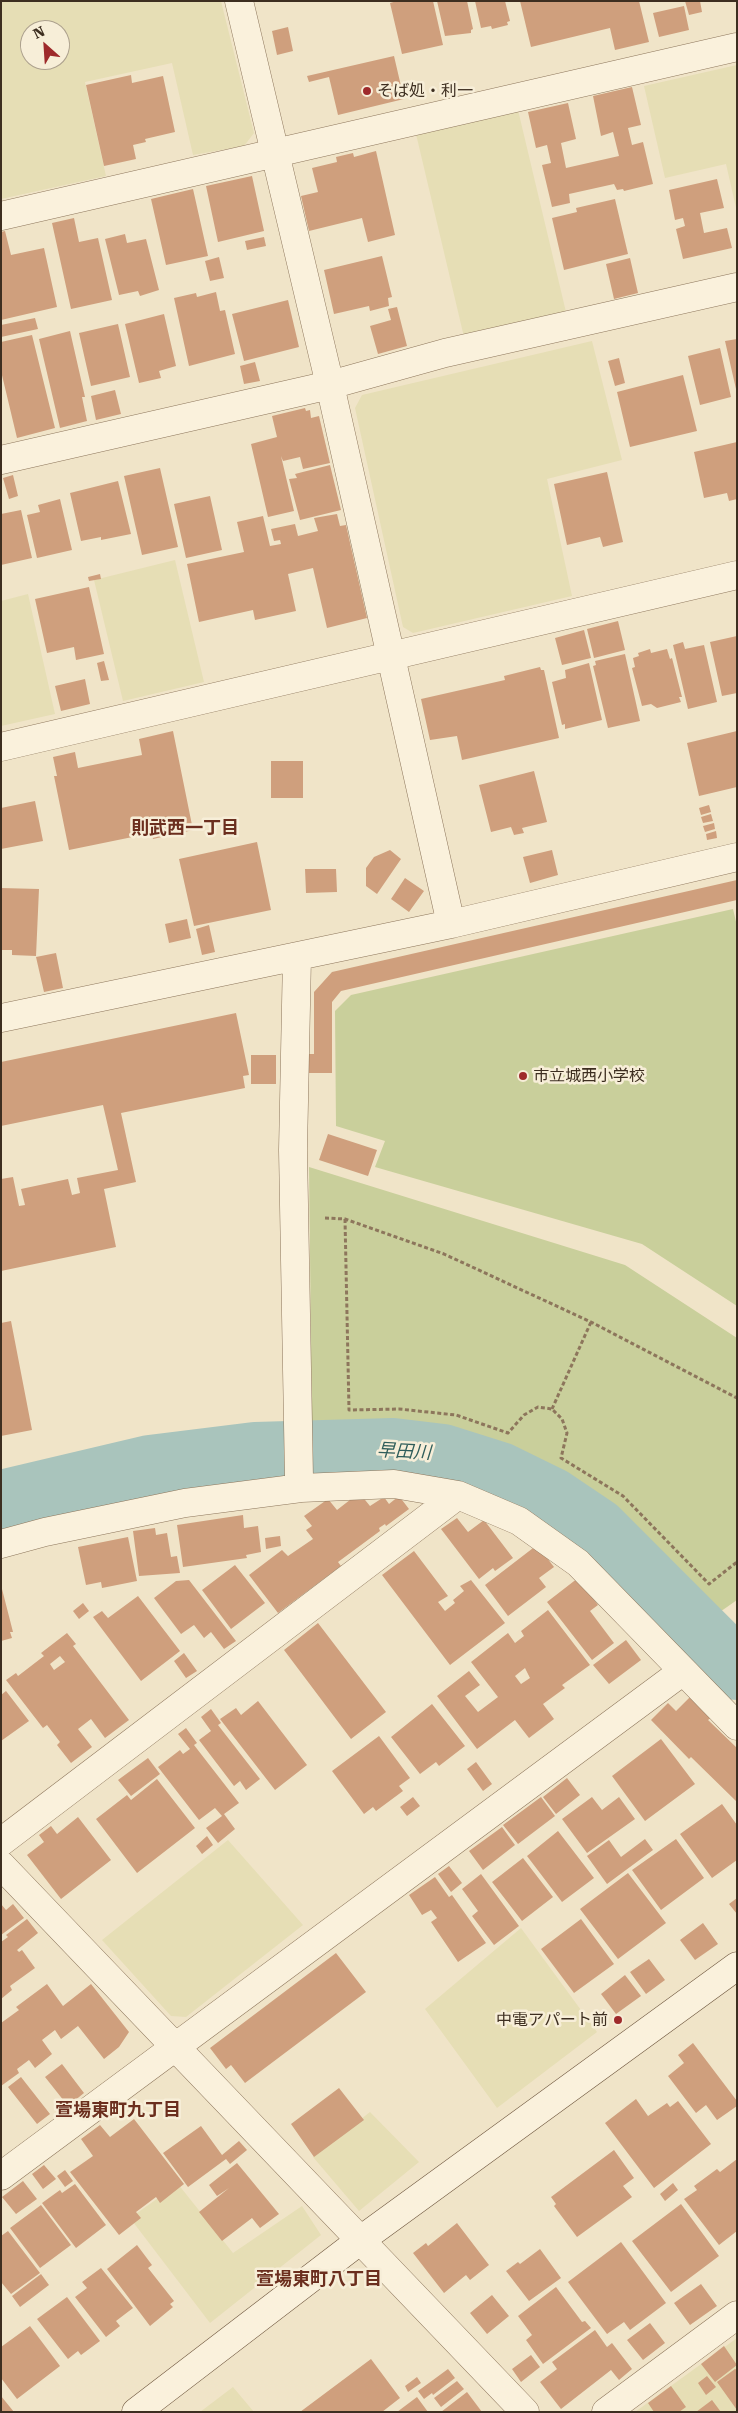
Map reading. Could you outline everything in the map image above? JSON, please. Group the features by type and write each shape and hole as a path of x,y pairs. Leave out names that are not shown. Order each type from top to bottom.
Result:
{"street":[{"path":"239,1 330,385 451,924"},
{"path":"1,216 737,47"},
{"path":"1,460 330,385 445,353 737,287"},
{"path":"1,747 737,575"},
{"path":"1,1018 451,924 737,857"},
{"path":"297,957 294,1215 300,1483"},
{"path":"1,1544 45,1532 185,1503 300,1483 394,1484 458,1495 519,1521 578,1562 737,1726"},
{"path":"1,1842 458,1495"},
{"path":"1,2176 682,1671"},
{"path":"1,1865 362,2239 525,2412"},
{"path":"136,2412 362,2239 737,1966"},
{"path":"606,2412 737,2315"}],"path":[{"path":"294,1215 345,1219 444,1254 592,1322 737,1398"},
{"path":"345,1219 349,1410 399,1409 456,1415 508,1433 524,1415 531,1411 538,1408 552,1409 562,1419 567,1433 561,1458 623,1496 709,1584 737,1562"},
{"path":"552,1409 592,1322"}],"shaded area":[{"path":"1,1 221,1 254,133 244,146 193,155 172,63 85,82 106,176 1,199"},
{"path":"737,65 737,212 726,164 665,178 644,86"},
{"path":"518,110 566,312 464,337 416,134"},
{"path":"592,341 622,460 547,479 572,596 413,633 403,627 355,408 362,395"},
{"path":"175,560 204,682 123,701 94,580"},
{"path":"28,594 55,714 1,726 1,601"},
{"path":"228,1840 303,1925 186,2017 171,2016 102,1940"},
{"path":"521,1928 597,2032 497,2108 425,2009"},
{"path":"370,2112 419,2162 359,2211 313,2157"},
{"path":"178,2184 233,2253 302,2206 321,2235 210,2323 130,2218"},
{"path":"737,2338 737,2412 635,2412"},
{"path":"233,2387 254,2412 200,2412"}],"green space":[{"name":"市立城西小学校","path":"733,909 737,926 737,1306 642,1244 375,1167 385,1141 336,1126 335,1011 351,995"},
{"path":"309,1167 625,1265 737,1338 737,1600 717,1614 626,1517 582,1485 494,1447 446,1431 382,1424 312,1426"}],"building":[{"path":"397,1 433,1 443,45 402,54 390,3"},
{"path":"437,1 467,1 473,29 471,33 445,36"},
{"path":"475,1 505,1 510,21 507,22 508,25 492,29 491,26 481,28"},
{"path":"520,1 639,1 649,42 615,50 610,28 531,47"},
{"path":"685,1 700,1 702,12 689,15"},
{"path":"684,6 689,30 659,37 653,13"},
{"path":"288,27 293,51 277,55 272,31"},
{"name":"そば処・利一","path":"394,56 404,99 338,115 329,77 309,82 307,76"},
{"path":"131,75 132,83 163,76 175,132 145,139 146,142 133,145 136,159 104,166 86,85"},
{"path":"632,87 641,125 628,128 632,145 643,142 653,184 624,191 623,189 617,190 614,184 569,194 570,203 552,207 542,165 551,163 547,145 536,148 528,112 568,103 576,139 561,143 566,168 619,156 613,132 601,136 593,96"},
{"path":"376,151 395,235 368,242 362,218 309,231 301,196 318,192 312,168 337,162 336,157 353,153 354,157"},
{"path":"252,176 264,231 218,242 206,186"},
{"path":"717,179 724,208 700,213 704,233 727,228 732,248 683,259 676,229 685,226 683,218 675,220 669,190"},
{"path":"193,189 208,256 166,265 151,199"},
{"path":"615,199 628,254 564,270 552,218 577,212 576,208"},
{"path":"74,218 79,242 98,238 112,300 71,309 52,223"},
{"path":"5,231 11,255 44,248 57,307 1,320 1,232"},
{"path":"125,234 127,243 146,239 159,290 140,296 138,291 119,295 105,239"},
{"path":"264,237 266,246 247,250 245,241"},
{"path":"382,256 392,297 388,298 389,306 370,311 369,306 334,314 324,270"},
{"path":"219,257 224,278 210,281 205,261"},
{"path":"630,258 638,293 614,299 606,264"},
{"path":"216,292 220,311 225,310 235,354 189,366 174,298 196,293 197,297"},
{"path":"288,300 299,347 244,361 232,314"},
{"path":"397,307 407,346 378,354 370,326 391,320 388,309"},
{"path":"164,314 176,366 159,371 161,378 139,383 125,324"},
{"path":"35,318 38,329 1,337 1,325"},
{"path":"118,324 130,377 91,386 79,333"},
{"path":"70,331 85,397 82,397 87,421 60,428 39,339"},
{"path":"32,335 55,428 17,438 1,371 1,342"},
{"path":"737,339 737,389 736,389 725,341"},
{"path":"720,348 731,397 700,405 688,356"},
{"path":"619,358 625,383 615,386 608,361"},
{"path":"255,362 260,381 244,384 240,366"},
{"path":"683,375 697,431 630,447 617,392"},
{"path":"115,390 121,414 96,420 91,396"},
{"path":"305,408 306,411 310,410 311,418 319,416 330,463 303,469 300,457 283,461 281,456 294,511 268,517 251,444 277,437 272,416"},
{"path":"737,442 737,499 729,501 727,493 704,498 694,452"},
{"path":"330,465 341,510 300,520 289,479 297,478 295,474"},
{"path":"160,468 178,547 142,555 124,476"},
{"path":"607,472 623,542 603,547 600,537 567,545 554,484"},
{"path":"13,475 18,496 9,499 3,478"},
{"path":"118,481 131,534 101,540 101,537 81,541 70,493"},
{"path":"210,496 222,550 186,558 174,504"},
{"path":"60,499 72,550 37,558 27,515 40,512 38,505"},
{"path":"21,510 32,558 1,565 1,514"},
{"path":"337,514 340,526 346,525 367,618 327,628 313,568 288,574 296,611 255,620 253,610 199,622 187,564 244,552 237,522 263,516 270,546 281,544 280,540 274,541 271,529 295,524 298,536 318,531 314,518"},
{"path":"100,574 101,579 89,581 88,577"},
{"path":"89,587 104,654 76,660 74,647 47,653 35,599"},
{"path":"618,621 625,650 594,658 587,629"},
{"path":"584,630 591,658 562,665 555,638"},
{"path":"737,636 737,693 722,696 710,642"},
{"path":"683,642 685,649 704,645 717,702 688,709 673,645"},
{"path":"650,649 651,653 667,649 670,659 672,658 682,697 679,697 681,702 657,708 651,704 642,706 632,668 635,667 633,658 639,656 638,653"},
{"path":"625,654 640,721 608,728 593,666 596,665 595,661"},
{"path":"104,661 109,680 101,681 97,663"},
{"path":"589,663 602,720 565,729 565,724 562,725 552,682 566,678 565,670"},
{"path":"540,667 541,670 544,670 559,738 462,760 457,736 430,740 421,699 505,680 504,676"},
{"path":"85,679 90,704 61,711 55,686"},
{"path":"173,731 193,830 153,839 152,833 69,850 54,776 57,776 53,757 75,752 78,768 142,755 139,739"},
{"path":"737,731 737,787 699,796 687,743"},
{"path":"271,761 303,761 303,798 271,798"},
{"path":"534,771 547,822 522,828 524,833 514,835 511,827 491,832 479,785"},
{"path":"35,801 43,841 1,849 1,808"},
{"path":"709,805 711,812 701,815 699,808"},
{"path":"711,814 713,821 703,823 701,817"},
{"path":"714,823 715,829 705,832 703,826"},
{"path":"716,831 717,838 707,840 706,834"},
{"path":"257,842 271,910 194,926 179,859"},
{"path":"390,850 401,859 377,894 366,886 366,868 374,857"},
{"path":"552,850 558,875 530,883 523,857"},
{"path":"305,869 336,869 337,892 306,893"},
{"path":"405,878 424,891 409,912 391,899"},
{"path":"737,880 737,900 341,991 332,1002 332,1073 309,1073 309,1054 314,1054 314,992 332,972"},
{"path":"1,888 39,889 36,956 12,955 12,950 1,950"},
{"path":"187,919 191,938 169,943 165,924"},
{"path":"209,925 215,952 202,955 196,929"},
{"path":"56,953 63,988 44,992 36,957"},
{"path":"236,1013 249,1075 243,1076 245,1088 121,1113 136,1182 104,1189 116,1247 1,1271 1,1179 13,1177 19,1206 25,1205 21,1189 68,1179 72,1195 80,1193 77,1178 118,1170 103,1105 1,1126 1,1062"},
{"path":"251,1055 276,1055 276,1084 251,1084"},
{"path":"328,1134 377,1150 368,1176 319,1160"},
{"path":"11,1321 32,1430 1,1436 1,1323"},
{"path":"361,1495 370,1506 384,1497 389,1504 399,1496 409,1509 386,1526 385,1524 379,1528 380,1531 338,1562 341,1566 278,1613 249,1575 282,1550 288,1556 313,1539 306,1530 312,1526 304,1516 328,1499 337,1510 355,1496"},
{"path":"243,1515 244,1528 258,1526 261,1552 246,1555 247,1558 183,1567 177,1525"},
{"path":"457,1518 468,1532 484,1520 513,1558 495,1571 493,1568 479,1579 441,1529"},
{"path":"155,1528 156,1535 167,1533 171,1557 177,1556 180,1573 139,1576 133,1531"},
{"path":"280,1536 281,1546 266,1549 265,1538"},
{"path":"128,1537 137,1581 102,1588 101,1582 86,1585 78,1547"},
{"path":"537,1545 554,1567 539,1578 546,1587 508,1616 485,1585"},
{"path":"414,1551 448,1596 438,1602 445,1611 455,1603 453,1600 464,1591 460,1586 471,1580 505,1623 450,1665 382,1575"},
{"path":"235,1565 265,1603 231,1629 202,1590"},
{"path":"578,1578 598,1605 590,1611 614,1643 592,1660 547,1602"},
{"path":"189,1580 236,1641 224,1649 211,1632 204,1638 194,1625 181,1634 154,1598 176,1581"},
{"path":"2,1589 13,1632 10,1632 12,1638 1,1641"},
{"path":"138,1596 180,1651 141,1681 93,1617 102,1611 108,1618"},
{"path":"83,1603 89,1611 79,1619 73,1611"},
{"path":"548,1610 590,1665 562,1685 565,1688 543,1704 554,1719 529,1738 515,1720 477,1749 437,1696 469,1671 480,1685 465,1696 478,1712 498,1697 471,1662 508,1633 515,1643 524,1636 521,1631","holes":["525,1668 530,1678 521,1684 515,1676"]},
{"path":"318,1623 386,1712 351,1739 284,1650"},
{"path":"67,1633 76,1644 73,1646 129,1720 105,1738 91,1719 78,1729 92,1747 71,1763 57,1745 60,1742 47,1725 43,1728 6,1680 16,1673 18,1676 44,1656 41,1653","holes":["60,1656 65,1662 54,1670 50,1664"]},
{"path":"626,1640 641,1660 609,1684 593,1665"},
{"path":"184,1653 197,1671 186,1678 174,1661"},
{"path":"6,1691 29,1721 1,1741 1,1695"},
{"path":"691,1696 712,1717 708,1720 737,1748 737,1802 691,1757 689,1759 651,1720 668,1703 676,1711"},
{"path":"258,1701 307,1765 275,1790 220,1719 236,1708 241,1715"},
{"path":"432,1704 465,1746 439,1766 436,1762 420,1774 391,1737"},
{"path":"211,1709 221,1723 218,1725 260,1779 246,1790 240,1781 234,1786 199,1740 211,1731 201,1717"},
{"path":"186,1728 197,1743 194,1745 239,1803 224,1814 235,1829 218,1843 206,1828 222,1816 215,1808 199,1820 158,1767 180,1750 183,1754 190,1749 178,1734"},
{"path":"379,1736 410,1778 399,1786 403,1791 376,1811 373,1807 364,1814 332,1771"},
{"path":"661,1739 695,1784 645,1821 612,1776"},
{"path":"148,1758 160,1774 131,1796 118,1780"},
{"path":"476,1762 492,1784 483,1791 467,1769"},
{"path":"567,1778 580,1795 556,1814 543,1797"},
{"path":"157,1779 195,1828 137,1873 96,1819 127,1795 131,1800"},
{"path":"413,1797 420,1806 407,1816 400,1807"},
{"path":"541,1797 555,1816 518,1844 503,1825"},
{"path":"592,1797 602,1810 619,1797 635,1819 587,1853 562,1819"},
{"path":"722,1804 737,1825 737,1860 712,1878 680,1834"},
{"path":"78,1817 111,1860 61,1899 27,1855 44,1842 39,1835 51,1826 57,1834"},
{"path":"502,1827 515,1845 483,1870 469,1851"},
{"path":"558,1831 594,1878 562,1902 527,1856"},
{"path":"207,1836 213,1845 202,1854 196,1846"},
{"path":"645,1839 653,1850 607,1884 587,1856 609,1840 621,1857"},
{"path":"676,1839 704,1878 661,1910 632,1870"},
{"path":"523,1858 553,1897 522,1921 492,1882"},
{"path":"449,1866 462,1883 451,1892 438,1874"},
{"path":"628,1873 666,1923 618,1959 580,1909"},
{"path":"481,1874 519,1926 494,1945 472,1916 478,1911 462,1889"},
{"path":"435,1877 449,1897 452,1895 486,1943 458,1962 431,1922 437,1918 431,1910 422,1915 409,1895"},
{"path":"737,1898 737,1914 729,1904"},
{"path":"1,1904 6,1910 13,1904 24,1918 1,1935"},
{"path":"27,1919 38,1933 17,1950 19,1952 22,1950 35,1968 10,1986 12,1990 1,1999 1,1942 8,1937 6,1935"},
{"path":"581,1919 614,1964 574,1993 541,1949"},
{"path":"703,1923 718,1944 695,1960 680,1940"},
{"path":"336,1953 366,1992 245,2083 231,2065 226,2069 210,2048"},
{"path":"649,1959 665,1980 646,1994 630,1972"},
{"path":"625,1975 641,1996 616,2014 601,1994"},
{"path":"47,1984 63,2006 91,1984 129,2032 119,2047 104,2059 78,2026 61,2039 55,2030 42,2040 52,2054 35,2068 29,2060 17,2069 19,2073 1,2086 1,2023 19,2010 16,2007"},
{"path":"693,2043 737,2101 737,2106 717,2120 706,2105 696,2113 668,2076 684,2063 678,2055"},
{"path":"62,2064 84,2093 68,2106 45,2077"},
{"path":"21,2077 50,2114 37,2124 8,2087"},
{"path":"339,2088 364,2120 314,2157 291,2124"},
{"path":"636,2099 648,2116 667,2103 670,2107 678,2101 711,2144 654,2188 605,2123"},
{"path":"134,2119 184,2184 160,2203 156,2197 136,2212 141,2218 119,2235 70,2172 93,2156 81,2139 100,2125 110,2137"},
{"path":"201,2126 222,2155 239,2141 247,2150 230,2164 226,2159 188,2187 163,2153"},
{"path":"614,2150 634,2178 623,2186 632,2197 577,2237 554,2206 556,2204 551,2197"},
{"path":"737,2159 737,2231 719,2245 684,2199 697,2190 694,2186 717,2169 720,2172"},
{"path":"237,2163 279,2214 260,2228 252,2218 222,2241 199,2212 229,2188 217,2196 209,2185"},
{"path":"44,2165 56,2179 43,2189 32,2174"},
{"path":"65,2170 73,2181 65,2187 57,2176"},
{"path":"23,2181 37,2199 16,2214 2,2197"},
{"path":"673,2183 678,2190 665,2201 660,2194"},
{"path":"75,2184 106,2225 76,2248 42,2203 60,2190 62,2193"},
{"path":"681,2204 719,2256 671,2292 632,2241"},
{"path":"41,2205 71,2245 40,2268 10,2228"},
{"path":"457,2223 489,2265 470,2280 466,2275 444,2293 413,2253 426,2243 428,2246"},
{"path":"8,2231 40,2273 11,2294 1,2282 1,2236"},
{"path":"621,2242 666,2303 630,2330 624,2322 607,2334 568,2282"},
{"path":"137,2245 152,2265 148,2268 174,2301 170,2304 173,2307 150,2326 107,2269"},
{"path":"540,2249 561,2278 529,2301 506,2271 518,2262 520,2264"},
{"path":"101,2268 133,2308 116,2321 120,2326 106,2337 75,2297 87,2288 82,2282"},
{"path":"41,2274 49,2285 20,2307 12,2296"},
{"path":"701,2284 717,2306 690,2325 674,2303"},
{"path":"556,2287 582,2322 585,2321 591,2328 543,2364 526,2340 532,2335 518,2316"},
{"path":"492,2295 509,2316 487,2334 470,2313"},
{"path":"67,2297 100,2341 81,2355 78,2351 68,2359 37,2319"},
{"path":"650,2323 665,2343 643,2360 627,2340"},
{"path":"30,2326 60,2366 17,2399 1,2378 1,2347"},
{"path":"595,2330 607,2347 612,2343 632,2369 619,2380 611,2370 561,2409 540,2382 557,2369 552,2362"},
{"path":"724,2346 737,2365 715,2382 701,2364"},
{"path":"531,2355 540,2367 521,2382 512,2369"},
{"path":"371,2359 400,2398 382,2412 300,2412"},
{"path":"448,2369 455,2378 433,2395 432,2393 424,2399 418,2391"},
{"path":"735,2369 737,2370 737,2410 717,2382"},
{"path":"707,2376 716,2387 706,2395 698,2383"},
{"path":"417,2377 421,2383 408,2392 405,2386"},
{"path":"457,2381 464,2389 441,2407 434,2398"},
{"path":"671,2386 686,2407 679,2412 654,2412 648,2403"},
{"path":"467,2392 482,2412 441,2412"},
{"path":"1,2396 14,2412 1,2412"},
{"path":"417,2397 428,2412 397,2412"},
{"path":"712,2400 721,2412 696,2412"}],"waterway":[{"name":"早田川","path":"1,1501 150,1466 255,1453 393,1449 443,1455 500,1473 551,1498 597,1529 737,1669"}],"place":[{"name":"そば処・利一","path":"367,91"},
{"name":"市立城西小学校","path":"523,1076"},
{"name":"中電アパート前","path":"618,2020"}],"district":[{"name":"則武西一丁目","path":"185,829"},
{"name":"萱場東町九丁目","path":"118,2111"},
{"name":"萱場東町八丁目","path":"319,2280"}]}
